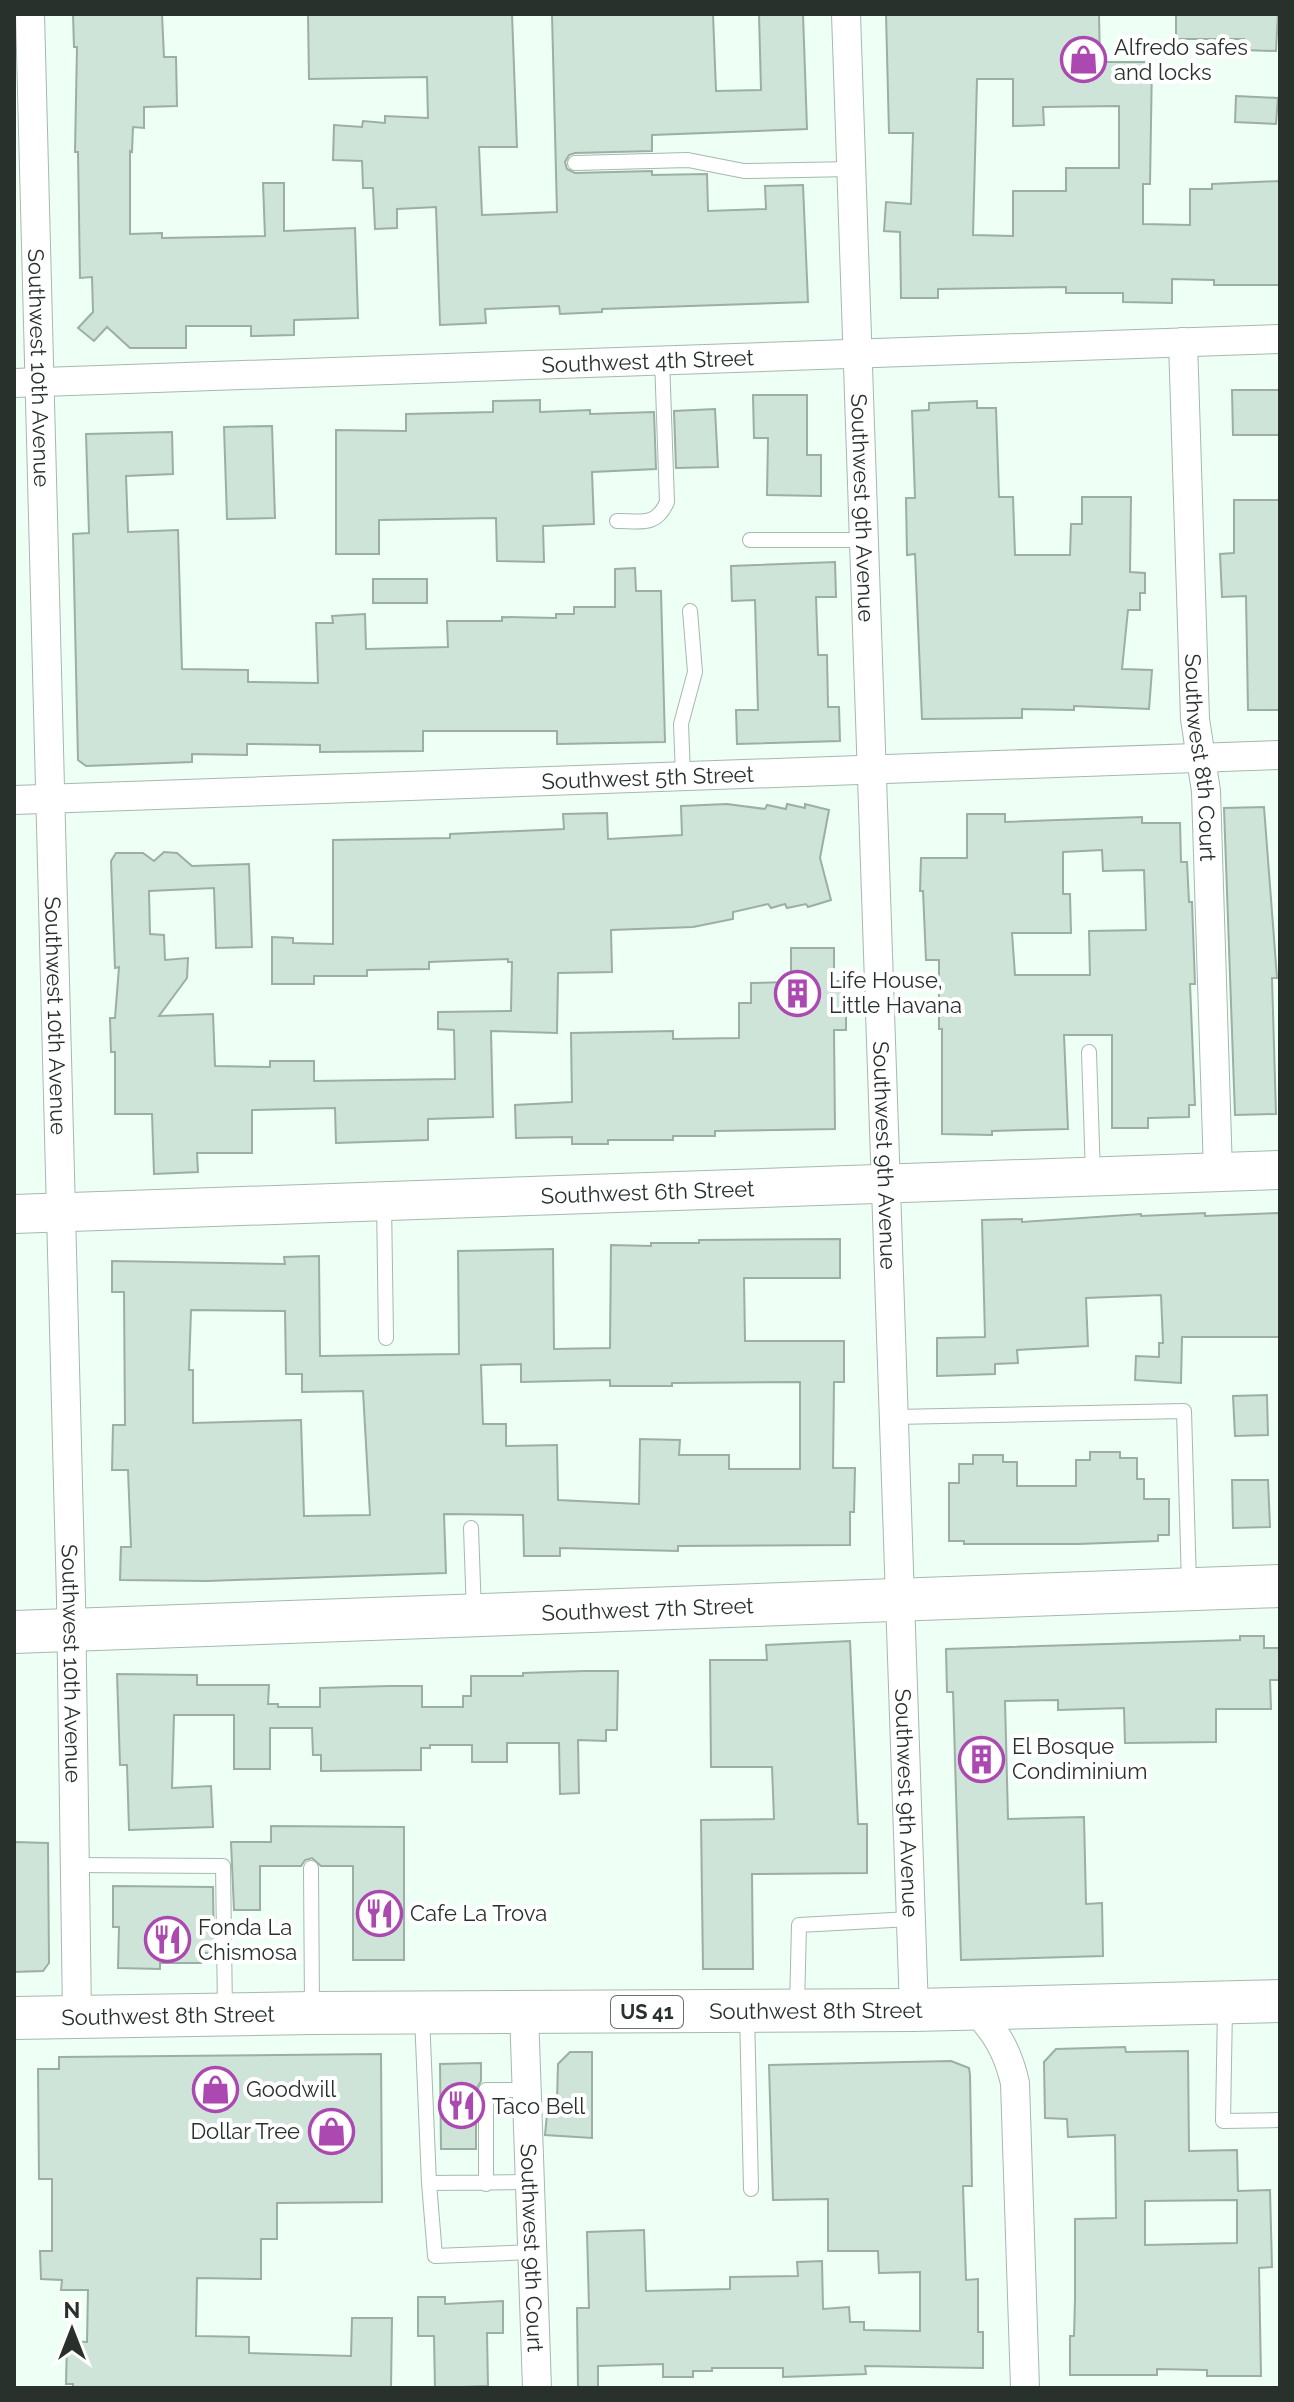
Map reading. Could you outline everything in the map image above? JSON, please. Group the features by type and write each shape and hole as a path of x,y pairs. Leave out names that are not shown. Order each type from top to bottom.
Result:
{"main road":[{"name":"Southwest 7th Street","path":"14,1632 1280,1586"},
{"name":"Southwest 8th Street","path":"14,2018 422,2012 747,2013 1280,2001"}],"street":[{"name":"Southwest 10th Avenue","path":"30,14 28,382 50,799 71,1630 77,2016"},
{"name":"Southwest 9th Avenue","path":"846,14 914,2010"},
{"name":"Southwest 4th Street","path":"28,382 1280,339"},
{"name":"Southwest 8th Court","path":"1183,342 1195,719 1206,791 1218,1172"},
{"name":"Southwest 5th Street","path":"14,800 1280,755"},
{"name":"Southwest 6th Street","path":"14,1214 1280,1170"},
{"path":"974,2009 1002,2043 1015,2083 1025,2388"},
{"name":"Southwest 9th Court","path":"524,2012 537,2388"}],"lane":[{"path":"575,163 688,160 744,171 852,169"},
{"path":"617,521 654,520 662,514 667,502 662,359"},
{"path":"750,540 864,540"},
{"path":"683,775 681,724 695,672 690,611"},
{"path":"1089,1052 1093,1177"},
{"path":"384,1200 386,1338"},
{"path":"894,1417 1184,1411 1190,1589"},
{"path":"471,1528 474,1614"},
{"path":"74,1865 223,1866 225,2014"},
{"path":"311,1868 312,2013"},
{"path":"797,2012 799,1925 911,1919"},
{"path":"1225,2003 1223,2121 1280,2120"},
{"path":"422,2012 435,2256 532,2252"},
{"path":"747,2013 751,2189"},
{"path":"486,2184 486,2090 527,2090"},
{"path":"429,2183 529,2182"}],"building":[{"path":"73,14 162,14 164,57 176,57 177,106 144,107 144,128 133,127 130,234 162,233 162,238 265,236 263,183 284,183 284,231 355,228 358,318 294,320 294,335 251,336 251,326 186,326 186,348 130,348 107,327 94,341 78,328 93,312 92,277 80,278 78,152 75,152 77,47 74,47"},
{"path":"308,14 512,14 517,147 479,147 482,215 557,212 552,14 713,14 716,91 761,90 759,14 803,14 807,129 652,135 652,151 575,153 569,155 565,162 567,169 575,173 652,171 652,175 707,174 708,211 766,209 765,186 803,185 808,302 602,309 602,312 560,314 559,306 485,309 486,323 440,325 436,207 397,209 397,228 375,229 373,188 363,188 362,161 333,160 334,125 362,127 363,121 385,123 385,116 428,118 427,77 309,79"},
{"path":"886,14 1099,14 1100,62 1152,62 1150,184 1143,184 1143,224 1190,225 1190,189 1212,189 1212,184 1280,181 1280,285 1214,285 1214,280 1172,279 1172,303 1123,302 1123,293 1066,293 1066,287 938,289 938,298 901,298 900,232 884,231 886,202 911,204 913,133 889,133","holes":["977,79 1013,79 1013,126 1044,125 1043,107 1119,106 1119,168 1066,168 1066,191 1013,191 1013,236 973,235"]},
{"path":"1176,14 1278,14 1276,51 1243,50 1244,39 1176,39"},
{"path":"1236,96 1278,98 1276,124 1235,122"},
{"path":"1232,390 1280,390 1280,435 1233,435"},
{"path":"753,395 807,395 807,455 821,455 821,496 767,495 768,438 754,438"},
{"path":"540,400 540,412 654,412 656,469 592,472 594,524 543,526 544,562 497,561 496,518 379,520 379,554 336,554 336,430 406,431 406,414 493,412 493,401"},
{"path":"977,401 977,408 996,408 999,497 1013,497 1015,555 1070,555 1071,524 1082,524 1082,497 1131,497 1130,572 1145,573 1145,593 1140,593 1140,610 1128,610 1122,669 1152,670 1149,709 1074,706 1074,710 1022,709 1022,718 922,719 915,554 907,555 906,498 915,498 912,411 929,410 929,403"},
{"path":"715,409 718,467 676,468 674,411"},
{"path":"272,426 275,518 227,519 224,427"},
{"path":"172,432 173,474 126,476 128,532 178,530 182,669 248,670 248,682 318,683 316,623 333,623 332,616 365,614 366,649 448,647 447,621 502,621 502,617 556,618 556,614 574,614 574,607 615,607 615,569 635,568 636,591 661,591 665,742 557,744 557,731 423,731 423,751 320,752 320,745 247,744 247,755 192,754 192,762 86,766 78,760 73,534 89,533 86,434"},
{"path":"1234,500 1280,500 1280,710 1248,710 1246,596 1222,597 1220,554 1234,553"},
{"path":"835,562 836,597 816,597 818,655 827,655 828,707 839,707 840,741 737,744 736,710 758,710 755,600 732,601 731,566"},
{"path":"373,579 427,579 427,603 373,603"},
{"path":"727,804 786,809 787,804 805,808 805,804 829,810 820,858 831,900 808,907 806,904 787,908 785,904 771,908 768,904 733,912 733,919 693,927 611,930 612,972 558,973 557,1033 491,1031 493,1117 428,1119 428,1140 336,1143 335,1108 252,1110 252,1153 197,1153 198,1172 154,1174 152,1114 115,1114 115,1052 111,1052 110,1018 115,1018 119,967 115,968 111,861 116,853 143,853 154,861 164,852 177,853 192,866 249,864 252,947 216,948 214,888 149,891 150,934 164,935 165,960 188,958 187,978 159,1016 213,1014 215,1066 270,1067 270,1061 314,1061 314,1081 455,1079 454,1030 438,1029 438,1012 511,1011 512,962 508,959 429,962 429,969 367,970 367,976 314,976 314,984 272,984 272,937 293,938 293,943 333,944 333,840 450,838 450,834 564,829 563,814 607,813 608,839 682,835 681,806"},
{"path":"1264,807 1277,978 1272,978 1276,1114 1235,1115 1224,808"},
{"path":"967,814 1005,814 1005,822 1142,817 1142,823 1180,823 1181,862 1187,862 1189,902 1192,902 1195,984 1190,984 1195,1105 1189,1105 1189,1117 1148,1118 1148,1128 1112,1128 1112,1035 1064,1035 1068,1129 992,1131 992,1135 942,1134 939,960 926,960 923,891 920,891 921,858 967,858","holes":["1102,850 1103,871 1144,870 1146,930 1089,931 1090,975 1015,975 1012,933 1071,933 1070,894 1063,894 1063,852"]},
{"path":"791,948 834,948 834,981 846,981 846,1030 834,1030 835,1129 715,1131 715,1136 673,1136 673,1140 608,1140 608,1144 572,1144 572,1137 516,1138 515,1105 572,1102 571,1033 673,1031 673,1039 739,1038 739,1003 751,1003 751,983 791,982"},
{"path":"1205,1213 1205,1216 1279,1213 1280,1337 1182,1337 1181,1383 1135,1380 1136,1356 1159,1357 1159,1343 1163,1343 1161,1295 1086,1298 1088,1346 1017,1350 1018,1363 995,1364 995,1374 937,1376 937,1338 985,1337 982,1220 1022,1219 1022,1222"},
{"path":"840,1239 840,1278 744,1278 745,1341 844,1341 844,1382 834,1382 833,1468 855,1468 850,1545 678,1546 678,1551 560,1548 560,1556 524,1556 523,1515 444,1514 446,1573 207,1581 120,1580 121,1547 131,1547 128,1470 112,1470 113,1425 125,1425 124,1292 112,1292 112,1261 285,1264 284,1257 319,1256 320,1356 459,1354 458,1251 553,1249 554,1349 610,1348 611,1245 651,1246 651,1243 699,1243 699,1240","holes":["191,1310 285,1311 286,1374 302,1374 302,1392 363,1391 370,1515 304,1516 301,1420 193,1423 193,1370 189,1370","521,1364 521,1382 610,1380 610,1386 800,1382 800,1469 729,1469 729,1455 679,1455 680,1440 640,1439 639,1504 558,1500 557,1445 506,1446 506,1424 483,1424 481,1365"]},
{"path":"1267,1395 1268,1435 1235,1436 1233,1396"},
{"path":"1090,1452 1120,1452 1120,1458 1137,1458 1137,1479 1144,1479 1144,1499 1169,1499 1169,1535 1158,1535 1158,1541 1078,1544 964,1544 964,1541 949,1541 949,1483 959,1483 959,1464 973,1464 973,1455 1003,1455 1003,1462 1017,1462 1017,1486 1076,1486 1076,1460 1090,1460"},
{"path":"1232,1480 1268,1480 1270,1527 1233,1528"},
{"name":"El Bosque Condiminium","path":"1240,1636 1264,1636 1264,1648 1280,1648 1280,1680 1270,1680 1271,1709 1216,1709 1216,1742 1125,1743 1124,1708 1058,1710 1058,1700 1005,1701 1008,1819 1084,1817 1086,1904 1102,1903 1103,1956 961,1960 953,1692 947,1692 946,1649 1240,1640"},
{"path":"850,1641 858,1824 867,1824 867,1873 752,1874 753,1969 703,1969 701,1820 774,1819 772,1767 711,1767 710,1660 767,1660 766,1645"},
{"path":"618,1671 617,1730 606,1730 606,1741 578,1740 579,1793 560,1794 559,1743 507,1743 507,1762 472,1762 472,1745 430,1745 430,1748 421,1748 421,1770 321,1771 321,1755 313,1755 312,1728 270,1728 270,1769 234,1769 234,1715 174,1715 172,1788 211,1786 213,1827 129,1830 127,1765 120,1765 117,1674 197,1675 197,1685 269,1685 268,1704 278,1704 278,1707 320,1707 320,1688 422,1686 422,1707 463,1707 463,1696 471,1696 471,1676"},
{"name":"Cafe La Trova","path":"271,1826 404,1827 404,1960 353,1960 353,1866 321,1866 312,1858 305,1860 301,1866 260,1866 260,1910 234,1910 231,1842 271,1842"},
{"path":"14,1842 48,1843 49,1963 43,1971 14,1972"},
{"name":"Fonda La Chismosa","path":"113,1886 213,1887 214,1953 201,1953 201,1963 160,1963 160,1969 118,1968 119,1927 113,1927"},
{"path":"1125,2047 1126,2052 1188,2051 1189,2151 1237,2150 1238,2191 1270,2190 1272,2267 1259,2268 1261,2376 1207,2376 1207,2370 1157,2369 1157,2375 1070,2375 1070,2336 1074,2336 1075,2219 1116,2218 1115,2135 1068,2137 1067,2119 1045,2118 1044,2062 1056,2049","holes":["1237,2200 1237,2243 1145,2245 1145,2201"]},
{"path":"570,2052 592,2052 592,2138 545,2135 548,2103 557,2101 558,2064"},
{"path":"381,2054 382,2202 277,2203 277,2239 261,2239 261,2279 197,2278 196,2336 249,2337 249,2353 351,2356 352,2318 392,2318 391,2388 73,2388 73,2384 66,2384 67,2341 87,2342 88,2290 61,2290 62,2280 41,2279 40,2251 52,2251 52,2179 39,2179 38,2069 59,2069 59,2057"},
{"path":"951,2061 969,2068 970,2075 972,2186 963,2186 966,2280 978,2279 978,2332 983,2332 983,2368 865,2366 866,2374 783,2377 783,2368 712,2368 712,2371 693,2371 693,2377 663,2377 663,2364 598,2366 598,2387 578,2387 577,2308 589,2308 587,2232 644,2230 646,2291 730,2289 730,2277 798,2276 797,2262 822,2261 823,2309 849,2307 850,2322 864,2322 864,2330 920,2331 920,2272 879,2273 878,2251 828,2251 828,2199 773,2200 769,2065"},
{"name":"Taco Bell","path":"481,2063 481,2081 476,2090 476,2149 441,2149 440,2064"},
{"path":"418,2297 445,2297 445,2304 503,2301 503,2333 487,2333 488,2386 435,2388 434,2336 418,2336"}],"place":[{"name":"Alfredo safes and locks","path":"1083,60"},
{"name":"Life House, Little Havana","path":"798,993"},
{"name":"El Bosque Condiminium","path":"981,1759"},
{"name":"Cafe La Trova","path":"379,1913"},
{"name":"Fonda La Chismosa","path":"167,1940"},
{"name":"Goodwill","path":"215,2089"},
{"name":"Taco Bell","path":"461,2106"},
{"name":"Dollar Tree","path":"331,2131"}]}
